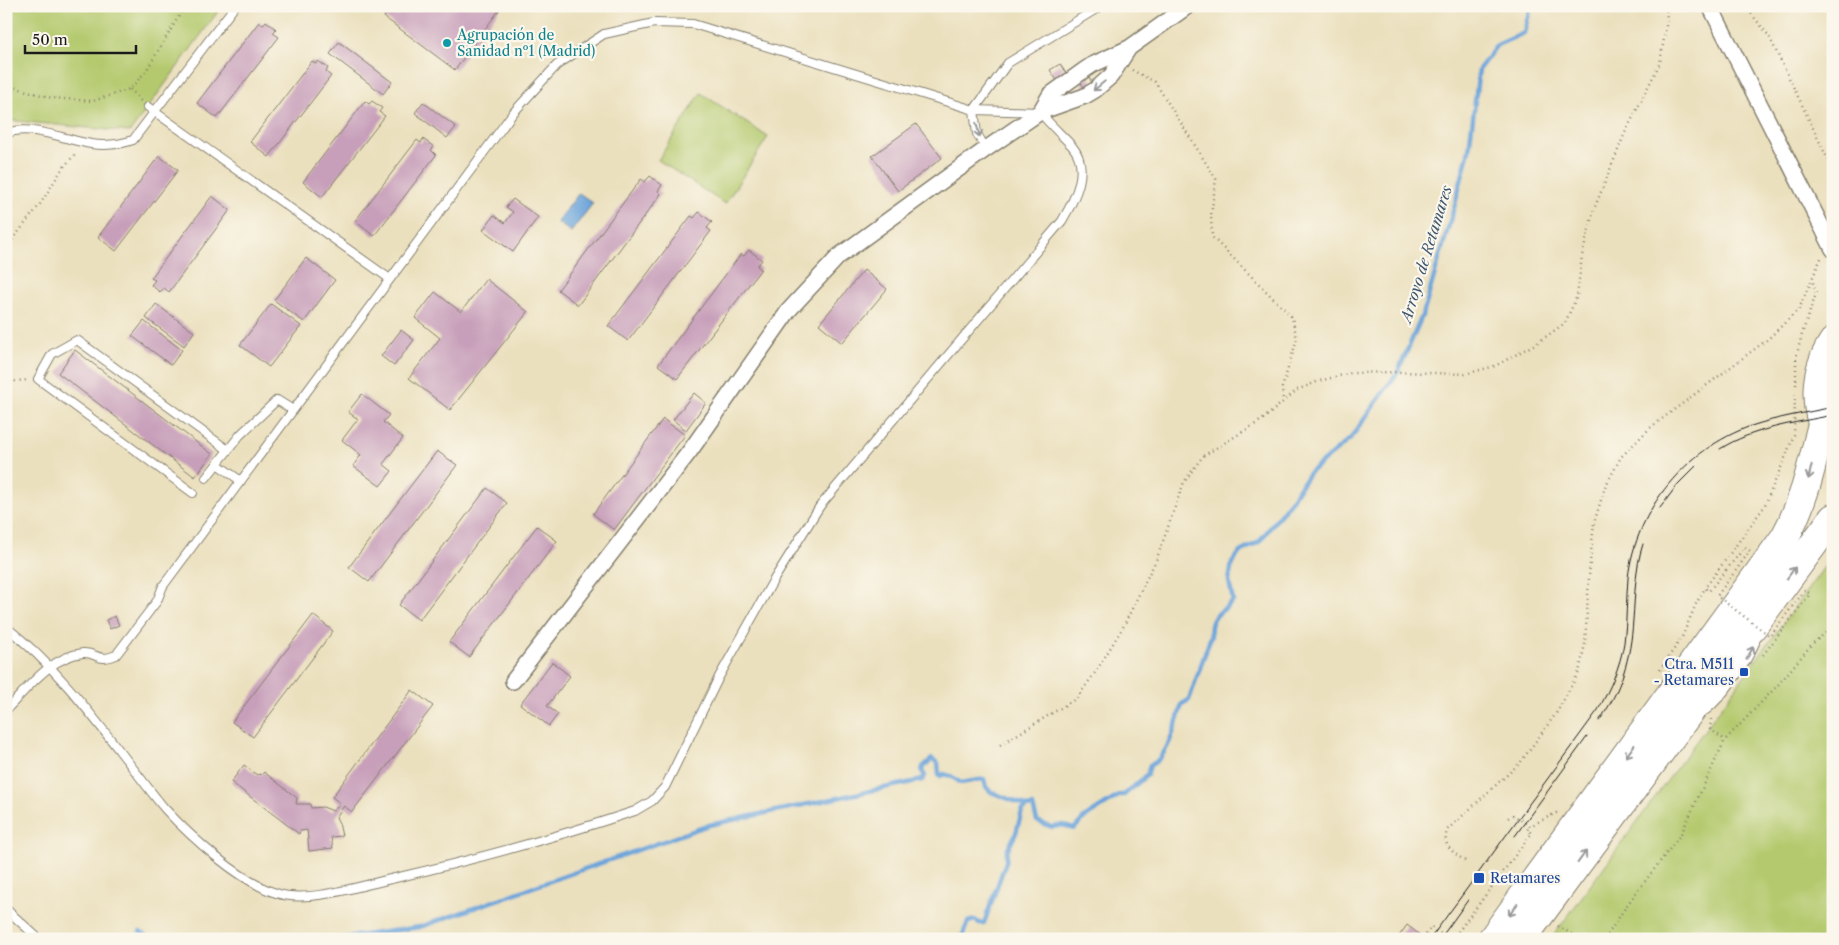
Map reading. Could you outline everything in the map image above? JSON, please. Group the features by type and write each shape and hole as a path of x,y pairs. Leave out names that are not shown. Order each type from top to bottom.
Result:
{"highway":[{"path":"1754,614 1785,537 1798,514 1827,435 1817,394 1818,378 1822,363 1833,342"},
{"path":"1492,939 1833,518"},
{"path":"1522,939 1670,717"}],"street":[{"path":"1040,112 1050,95 1083,71 1129,48 1188,6"},
{"path":"1710,6 1830,245"},
{"path":"513,681 690,451 789,310 839,256 1040,112 1085,96 1095,90 1111,76 1129,48"}],"lane":[{"path":"6,134 24,129 92,144 117,145 133,140 234,6"},
{"path":"986,149 977,134 974,110 1008,62 1101,6"},
{"path":"6,628 29,645 48,667 87,710 165,809 214,857 251,881 276,893 298,897 333,892 479,858 634,812 652,801 665,787 719,677 774,580 820,506 1062,221 1074,202 1079,182 1081,160 1073,147 1050,125 1040,112 974,110 693,24 654,23 604,34 557,65 513,113 163,586 157,600 116,655 107,659 85,652 71,656 48,667 6,710"},
{"path":"148,107 390,279"},
{"path":"193,493 38,379 52,354 76,340 228,450"},
{"path":"206,478 240,435 277,400 293,410"},
{"path":"217,464 241,481"},
{"path":"1714,621 1754,614"},
{"path":"1668,683 1659,698 1670,717 1697,717 1720,696 1745,661 1757,639"},
{"path":"6,909 39,939"}],"path":[{"path":"6,85 52,98 93,101 130,89 146,71 185,6"},
{"path":"1000,745 1077,698 1097,670 1124,626 1153,566 1184,482 1203,456 1262,420 1296,390 1319,381 1351,373 1465,374 1495,366 1537,343 1565,323 1578,296 1582,256 1594,209 1624,133 1660,63 1667,20 1666,6"},
{"path":"1745,6 1769,36 1833,170"},
{"path":"1129,48 1129,68 1155,82 1216,179 1211,215 1212,237 1292,317 1297,339 1282,388 1283,402"},
{"path":"130,89 148,107"},
{"path":"6,248 41,204 62,170 79,150 92,144"},
{"path":"1465,861 1446,844 1447,830 1520,762 1557,712 1579,672 1585,644 1594,523 1605,487 1622,458 1650,428 1768,339 1799,309 1812,277 1830,245"},
{"path":"1660,672 1682,637 1692,611 1705,588 1764,506 1786,458 1794,435 1796,358 1816,294 1812,277"},
{"path":"6,376 15,381 38,379"},
{"path":"1705,588 1709,591 1745,546 1750,551 1717,596 1770,636 1805,590 1810,594 1783,630"},
{"path":"1605,939 1627,905 1681,834 1725,740 1778,685 1812,644 1833,627"},
{"path":"1423,939 1431,927 1450,939 1458,932 1532,833 1527,830 1530,826 1553,816 1559,811"},
{"path":"1508,818 1513,815 1530,826"},
{"path":"1556,925 1580,939"}],"green space":[{"path":"6,6 222,6 130,132 6,120"},
{"path":"701,93 768,137 725,204 658,160"},
{"path":"1833,555 1833,939 1551,939"}],"water":[{"path":"579,193 593,203 571,232 557,222"}],"building":[{"name":"Agrupación de Sanidad nº1 (Madrid)","path":"392,6 502,6 455,70 384,17"},
{"path":"266,21 276,29 273,33 279,37 217,118 197,103 259,22 263,25"},
{"path":"339,42 392,82 383,94 330,54"},
{"path":"312,61 316,64 318,61 328,68 326,72 331,76 269,157 250,142"},
{"path":"1060,64 1067,75 1058,82 1050,70"},
{"path":"1088,76 1093,84 1085,89 1080,81"},
{"path":"365,101 369,104 372,101 382,108 379,112 385,116 322,197 303,182"},
{"path":"423,102 456,127 447,138 415,113"},
{"path":"916,124 942,158 898,191 872,156"},
{"path":"423,139 434,147 431,150 436,155 374,236 355,221 417,140 421,143"},
{"path":"159,156 178,170 116,251 98,237"},
{"path":"650,176 662,185 658,191 661,194 578,305 558,290 641,179 645,182"},
{"path":"212,196 230,210 169,292 164,288 160,292 151,285 155,280 151,278"},
{"path":"513,199 538,217 513,252 483,230 494,215 505,223 513,212 506,207"},
{"path":"699,212 712,222 707,228 711,231 628,341 608,326 691,216 694,218"},
{"path":"749,250 762,260 757,266 761,269 677,379 658,365 741,254 744,256"},
{"path":"306,258 335,280 304,322 274,300"},
{"path":"864,270 887,289 842,343 819,324"},
{"path":"486,279 528,312 450,410 409,378 440,338 415,318 435,292 461,312"},
{"path":"156,304 194,332 184,346 146,318"},
{"path":"271,304 301,326 269,367 240,345"},
{"path":"144,321 182,350 171,365 132,336"},
{"path":"401,330 414,340 394,366 381,356"},
{"path":"75,350 212,454 195,477 58,373"},
{"path":"694,393 706,403 686,430 673,420"},
{"path":"362,394 389,415 383,422 403,438 383,464 392,471 380,486 353,466 361,455 342,440 358,419 348,412"},
{"path":"663,419 685,435 614,530 593,514"},
{"path":"437,451 457,465 369,582 349,567"},
{"path":"487,488 507,503 419,620 399,605"},
{"path":"537,526 557,541 469,657 449,642"},
{"path":"313,615 333,631 253,737 232,722"},
{"path":"115,616 119,625 110,629 106,620"},
{"path":"552,662 570,676 547,706 558,714 549,726 520,704"},
{"path":"412,690 433,706 352,812 344,806 336,817 342,836 331,837 333,848 309,851 307,830 300,831 299,834 231,782 244,765 257,775 261,775 264,772 297,798 296,804 310,804 311,808 323,807 333,811 340,803 332,797"},
{"path":"1407,925 1420,935 1418,939 1397,939"}],"waterway":[{"name":"Arroyo de Retamares","path":"1052,827 1063,825 1074,829 1084,818 1120,795 1124,795 1147,775 1150,765 1167,748 1182,704 1189,700 1211,636 1213,619 1233,601 1229,581 1232,563 1240,552 1259,542 1290,502 1309,473 1350,439 1398,372 1424,311 1455,204 1469,150 1479,69 1497,45 1524,33 1531,6"},
{"path":"336,939 420,927 709,825 922,780 925,776 922,771 923,767 932,759 938,763 939,775 951,776 961,783 984,779 986,787 991,792 1024,805"},
{"name":"Arroyo de Retamares","path":"961,939 968,922 975,920 979,923 984,923 1022,811 1026,807 1033,806 1037,821 1049,826"},
{"path":"140,932 151,939"}],"tram line":[{"path":"1430,939 1598,710 1620,661 1626,627 1628,578 1633,553 1641,528 1653,506 1668,485 1705,450 1727,436 1761,423 1833,407"},
{"path":"1720,449 1760,431 1833,415"},
{"path":"1660,508 1678,484 1696,466"},
{"path":"1599,721 1607,710 1624,673 1632,634 1637,572 1643,544"},
{"path":"1515,836 1587,737"},
{"path":"1440,939 1468,900"}],"place":[{"name":"Agrupación de Sanidad nº1 (Madrid)","path":"447,43"},
{"name":"Ctra. M511 - Retamares","path":"1744,672"},
{"name":"Retamares","path":"1479,878"}]}
